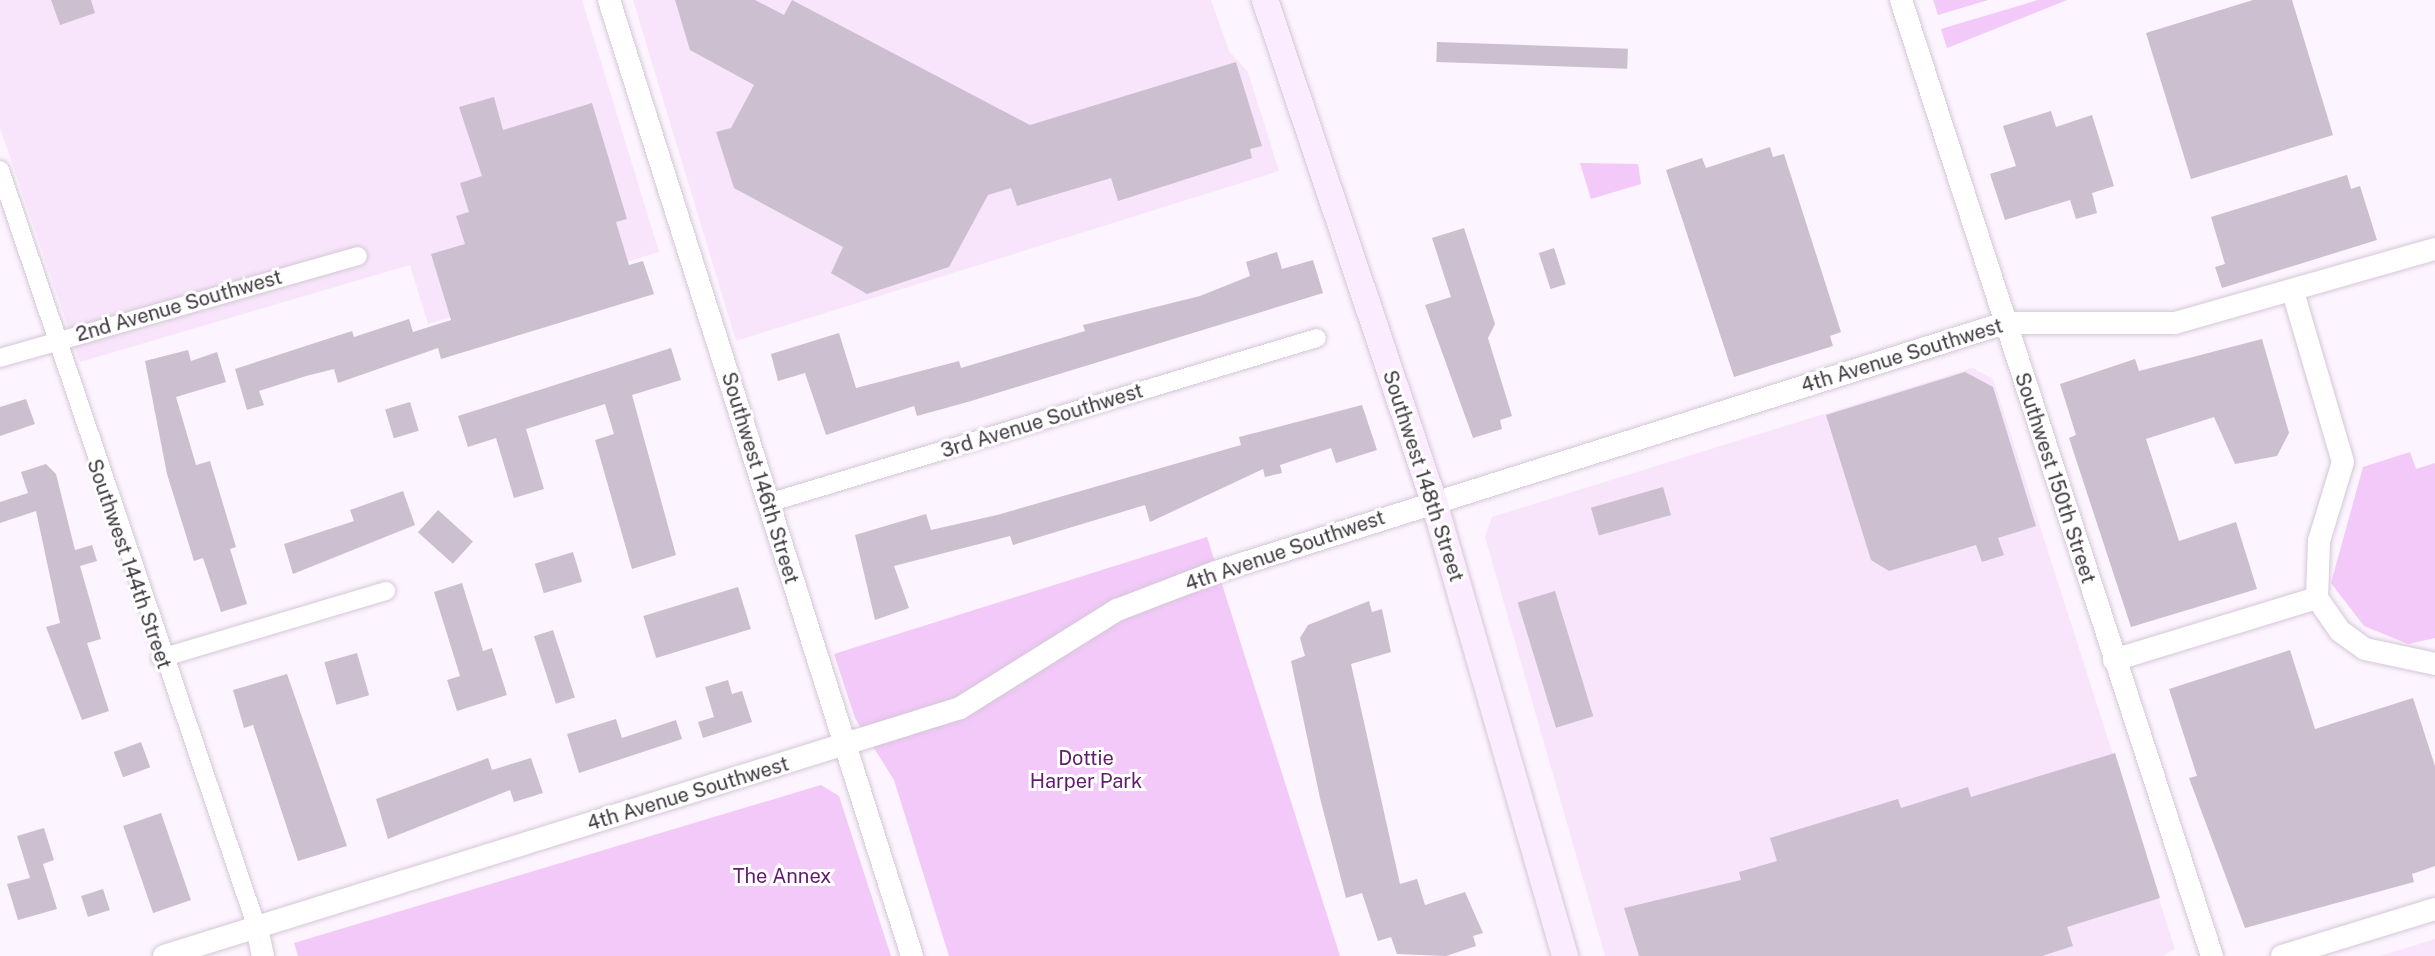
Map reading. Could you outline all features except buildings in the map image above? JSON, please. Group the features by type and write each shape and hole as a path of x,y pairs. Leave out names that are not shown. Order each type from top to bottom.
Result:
{"main road":[{"name":"Southwest 148th Street","path":"1265,0 1434,502 1565,956"}],"street":[{"name":"Southwest 146th Street","path":"609,0 912,956"},
{"name":"Southwest 150th Street","path":"1901,0 2212,956"},
{"name":"Southwest 144th Street","path":"0,170 53,342 257,928 263,956"},
{"name":"4th Avenue Southwest","path":"164,956 960,708 1117,610 1434,502 2005,323 2164,324 2293,292 2435,249"},
{"name":"2nd Avenue Southwest","path":"0,358 358,256"},
{"path":"2293,292 2343,462 2319,541 2317,598 2340,631 2365,649 2435,664"},
{"name":"3rd Avenue Southwest","path":"768,503 1317,338"},
{"path":"161,658 386,591"},
{"path":"2114,660 2317,598"},
{"path":"2282,956 2435,909"}],"shaded area":[{"path":"0,0 582,0 659,252 428,324 410,265 80,362 0,128"},
{"path":"633,0 1211,0 1229,51 1248,72 1279,171 736,341"},
{"path":"1972,368 1993,379 2175,949 2163,956 1605,956 1485,537 1492,517"},
{"path":"2435,939 2435,956 2380,956"}],"green space":[{"path":"1933,0 1988,0 1938,15"},
{"path":"2038,0 2067,0 1947,48 1941,29"},
{"path":"1580,163 1638,164 1641,184 1591,199"},
{"path":"2410,452 2416,469 2435,463 2435,638 2408,644 2364,626 2331,583 2363,467"},
{"name":"Dottie Harper Park","path":"1207,537 1340,956 949,956 894,780 855,718 834,654"},
{"name":"The Annex","path":"821,785 839,796 891,956 298,956 294,943"}]}
